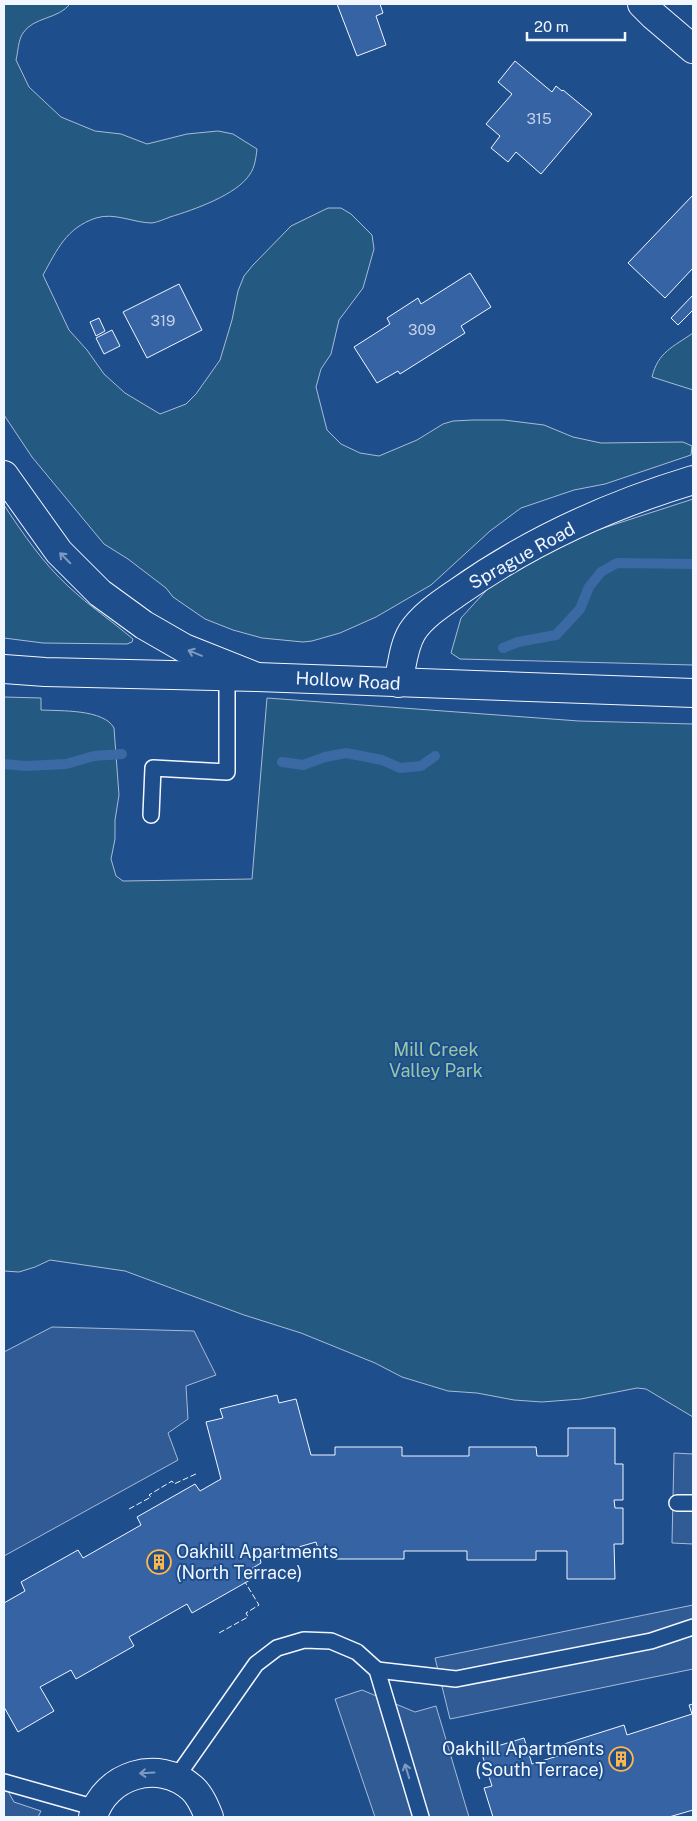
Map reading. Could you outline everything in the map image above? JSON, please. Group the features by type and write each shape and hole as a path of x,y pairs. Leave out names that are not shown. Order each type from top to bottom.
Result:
{"main road":[{"path":"642,4 693,49"},
{"path":"4,476 59,552 100,592 144,625 184,648 257,677"},
{"name":"Sprague Road","path":"398,683 406,648 412,632 427,616 472,582 517,555 600,514 648,494 693,480"},
{"name":"Hollow Road","path":"4,669 45,672 257,677 693,693"},
{"path":"94,1813 106,1792 120,1780 139,1773 158,1772 176,1778 192,1788 204,1803 209,1817"}],"lane":[{"path":"151,815 152,768 226,772 227,677"},
{"path":"677,1503 693,1503"},
{"path":"377,1670 456,1679 651,1641 693,1627"},
{"path":"176,1778 256,1664 278,1648 304,1640 331,1641 357,1652 377,1670 421,1817"},
{"path":"4,1782 94,1813"}],"green space":[{"path":"4,4 70,4 59,13 27,28 20,39 16,60 29,87 61,117 95,131 121,134 147,144 187,134 218,131 233,134 257,149 253,168 244,182 214,201 152,223 110,216 103,216 86,222 64,241 43,275 69,330 87,350 104,374 125,393 160,414 186,404 196,394 220,360 232,320 238,291 244,276 291,226 328,208 341,208 351,214 372,235 374,249 363,288 339,320 331,354 321,369 316,387 327,430 341,444 360,453 379,456 417,440 443,424 453,421 504,420 544,425 573,437 601,443 683,442 692,446 691,455 605,484 574,490 521,508 490,531 431,585 376,617 340,633 303,642 262,638 233,630 205,619 173,597 166,588 128,559 104,544 32,457 4,415"},
{"path":"693,333 693,390 652,377 662,356"},
{"path":"693,499 693,665 460,659 451,653 461,618 494,582 585,534"},
{"path":"4,505 34,548 60,578 84,601 133,639 132,642 127,644 43,643 4,638"},
{"name":"Mill Creek Valley Park","path":"4,697 41,698 41,710 92,714 109,722 114,728 119,795 111,859 116,876 123,881 252,879 267,698 579,721 693,724 693,1417 646,1389 637,1388 581,1399 542,1402 448,1391 402,1377 375,1363 301,1333 244,1315 125,1271 50,1260 19,1272 4,1271"}],"shaded area":[{"path":"52,1327 194,1331 216,1375 186,1386 188,1419 168,1433 178,1460 4,1556 4,1352"},
{"path":"674,1453 693,1454 693,1544 672,1543"},
{"path":"693,1605 693,1669 450,1719 435,1658"},
{"path":"362,1690 415,1712 436,1706 469,1817 375,1817 335,1699"},
{"path":"4,1784 14,1802 41,1811 38,1817 4,1817"}],"building":[{"path":"337,4 380,4 383,13 376,16 386,45 357,56"},
{"path":"515,61 552,92 556,86 592,114 541,174 516,152 508,162 491,148 500,136 486,124 512,94 498,82"},
{"path":"693,195 693,268 665,298 628,263"},
{"path":"470,273 491,307 461,326 465,333 400,374 398,371 377,383 354,347 390,324 387,318 418,298 421,304"},
{"path":"179,284 202,330 147,358 123,312"},
{"path":"693,295 693,310 678,325 671,318"},
{"path":"99,318 105,331 96,336 90,322"},
{"path":"112,330 120,346 104,354 96,338"},
{"name":"Oakhill Apartments (North Terrace)","path":"277,1395 279,1403 296,1399 311,1455 335,1455 335,1447 402,1447 402,1456 469,1456 469,1447 536,1447 537,1456 568,1456 568,1428 615,1428 615,1464 623,1464 623,1500 614,1500 615,1508 623,1508 623,1544 614,1544 615,1579 567,1579 567,1551 536,1551 536,1560 467,1560 467,1551 404,1551 404,1559 333,1559 333,1549 318,1549 316,1542 260,1558 261,1563 246,1572 250,1580 192,1613 187,1604 129,1637 134,1646 76,1679 71,1670 40,1687 54,1711 18,1732 4,1707 4,1603 25,1591 21,1582 78,1550 83,1558 141,1525 137,1517 195,1484 200,1491 221,1479 206,1422 223,1418 220,1409"},
{"name":"Oakhill Apartments (South Terrace)","path":"693,1704 693,1810 669,1817 493,1817 484,1788 492,1786 481,1751 524,1738 532,1764 564,1754 561,1745 624,1725 627,1735 692,1714 689,1705"}],"waterway":[{"path":"503,648 518,642 556,635 580,609 589,587 601,572 617,563 693,564"},
{"path":"282,762 303,765 325,757 346,753 382,760 400,768 421,766 435,756"},
{"path":"4,764 25,766 66,764 94,756 122,754"}],"fence":[{"path":"129,1509 151,1497 149,1495 172,1481 174,1484 198,1473"},
{"path":"219,1633 248,1617 246,1613 259,1605 245,1582"}],"place":[{"name":"Oakhill Apartments (North Terrace)","path":"159,1562"},
{"name":"Oakhill Apartments (South Terrace)","path":"621,1759"}]}
